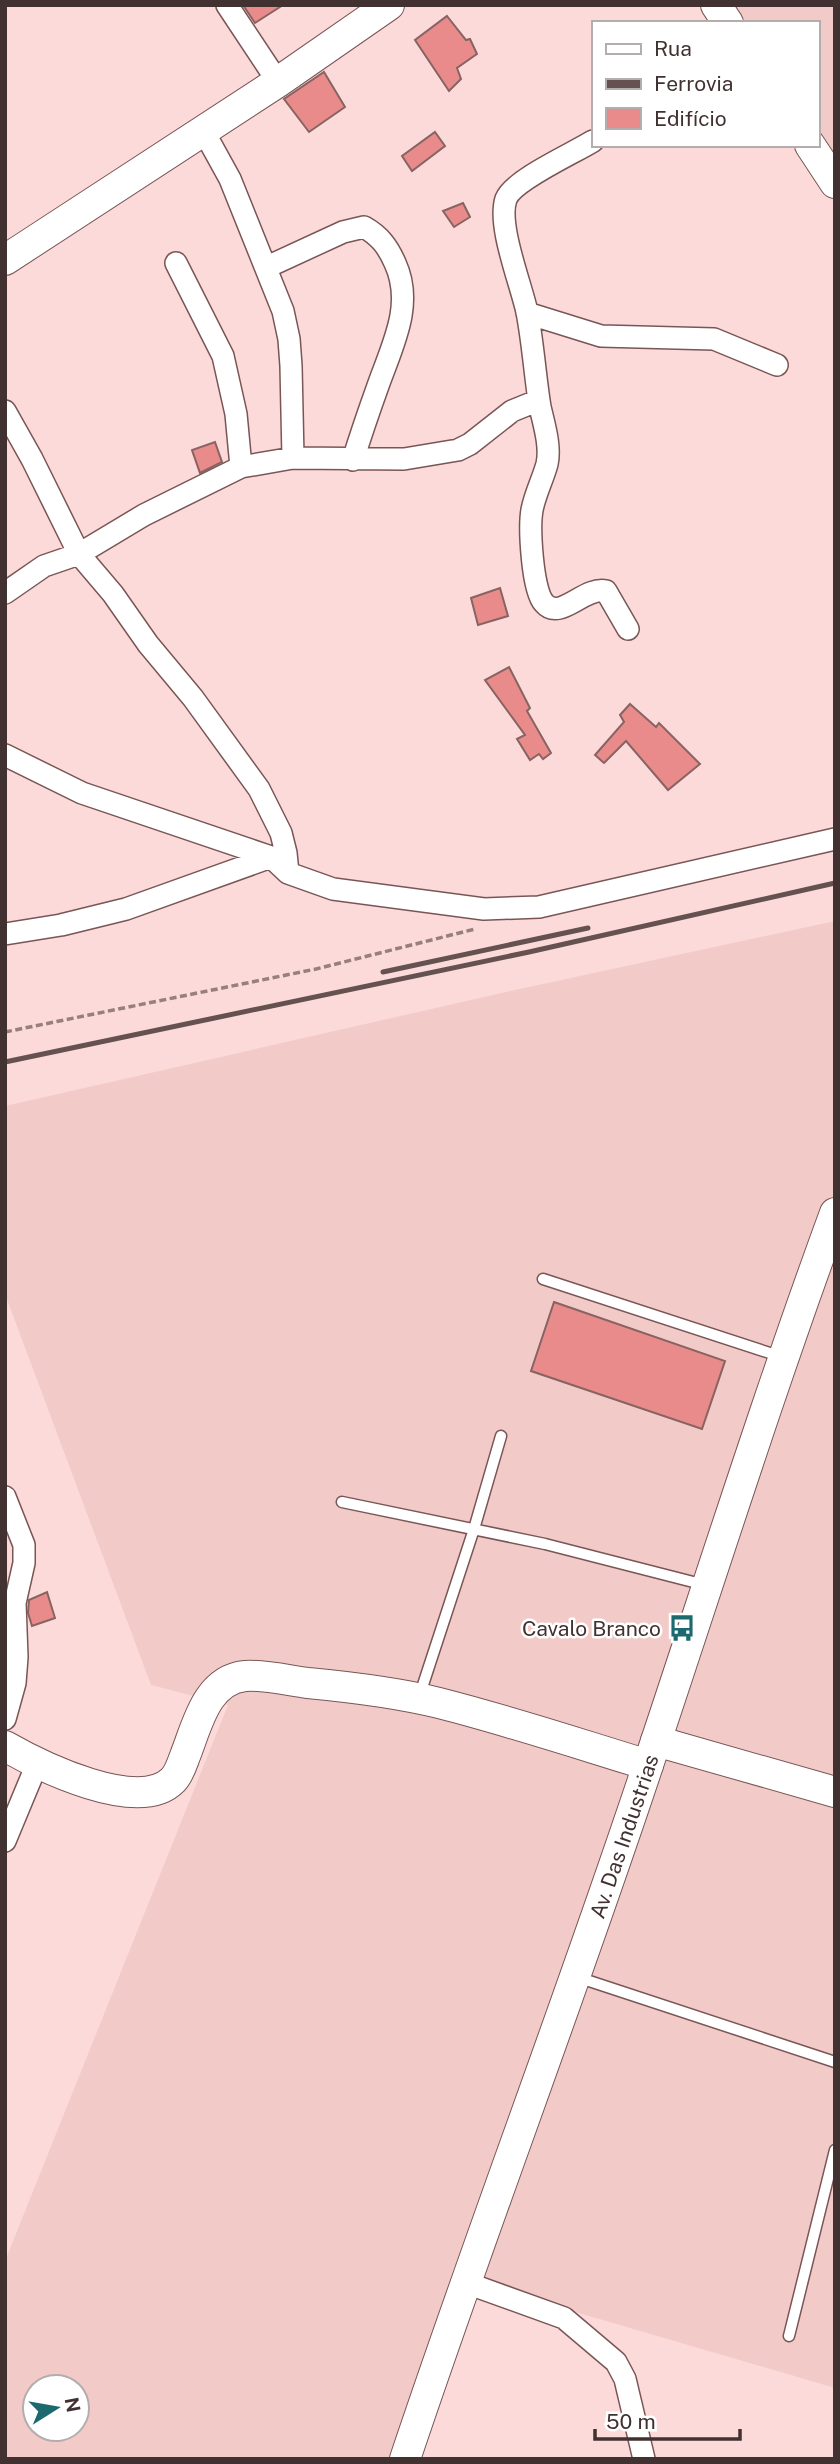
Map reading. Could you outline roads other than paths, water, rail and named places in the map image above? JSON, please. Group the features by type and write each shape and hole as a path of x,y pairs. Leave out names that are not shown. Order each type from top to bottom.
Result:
{"street":[{"path":"227,5 278,82"},
{"path":"5,260 278,82 389,5"},
{"path":"716,5 727,21"},
{"path":"204,130 230,179 283,311 289,339 293,458"},
{"path":"592,142 532,175 507,195 503,209 527,313 548,460 533,509 530,539 538,591 542,602 558,608 567,606 592,590 606,591 628,629"},
{"path":"811,147 835,183"},
{"path":"267,267 343,232 365,227 378,235 399,272 404,296 401,322 353,460"},
{"path":"176,263 222,356 236,414 241,467"},
{"path":"527,313 601,336 714,339 777,365"},
{"path":"5,593 44,566 79,554 144,515 241,467 293,458 404,459 458,450 470,444 512,411 539,400"},
{"path":"5,411 32,458 79,554 113,594 148,645 193,698 259,789 281,833 288,873"},
{"path":"5,755 82,793 271,857 288,873 333,889 484,909 539,907 835,839"},
{"path":"5,934 61,925 126,909 271,857"},
{"name":"Av. Das Industrias","path":"405,2459 464,2282 575,1976 652,1753 782,1357 835,1213"},
{"path":"5,1496 24,1545 24,1563 15,1603 18,1657 15,1683 5,1719"},
{"path":"5,1746 37,1764 117,1791 137,1793 159,1789 174,1780 181,1768 209,1696 227,1682 245,1676 418,1699 835,1792"},
{"path":"5,1841 37,1764"},
{"path":"464,2282 564,2318 616,2362 625,2379 644,2459"}],"lane":[{"path":"543,1279 782,1357"},
{"path":"418,1699 474,1529 501,1436"},
{"path":"341,1502 545,1544 707,1585"},
{"path":"575,1976 835,2062"},
{"path":"789,2336 835,2150"}],"railway":[{"path":"5,1062 529,952 835,883"},
{"path":"383,972 588,928"}],"place":[{"name":"Cavalo Branco","path":"682,1628"}]}
